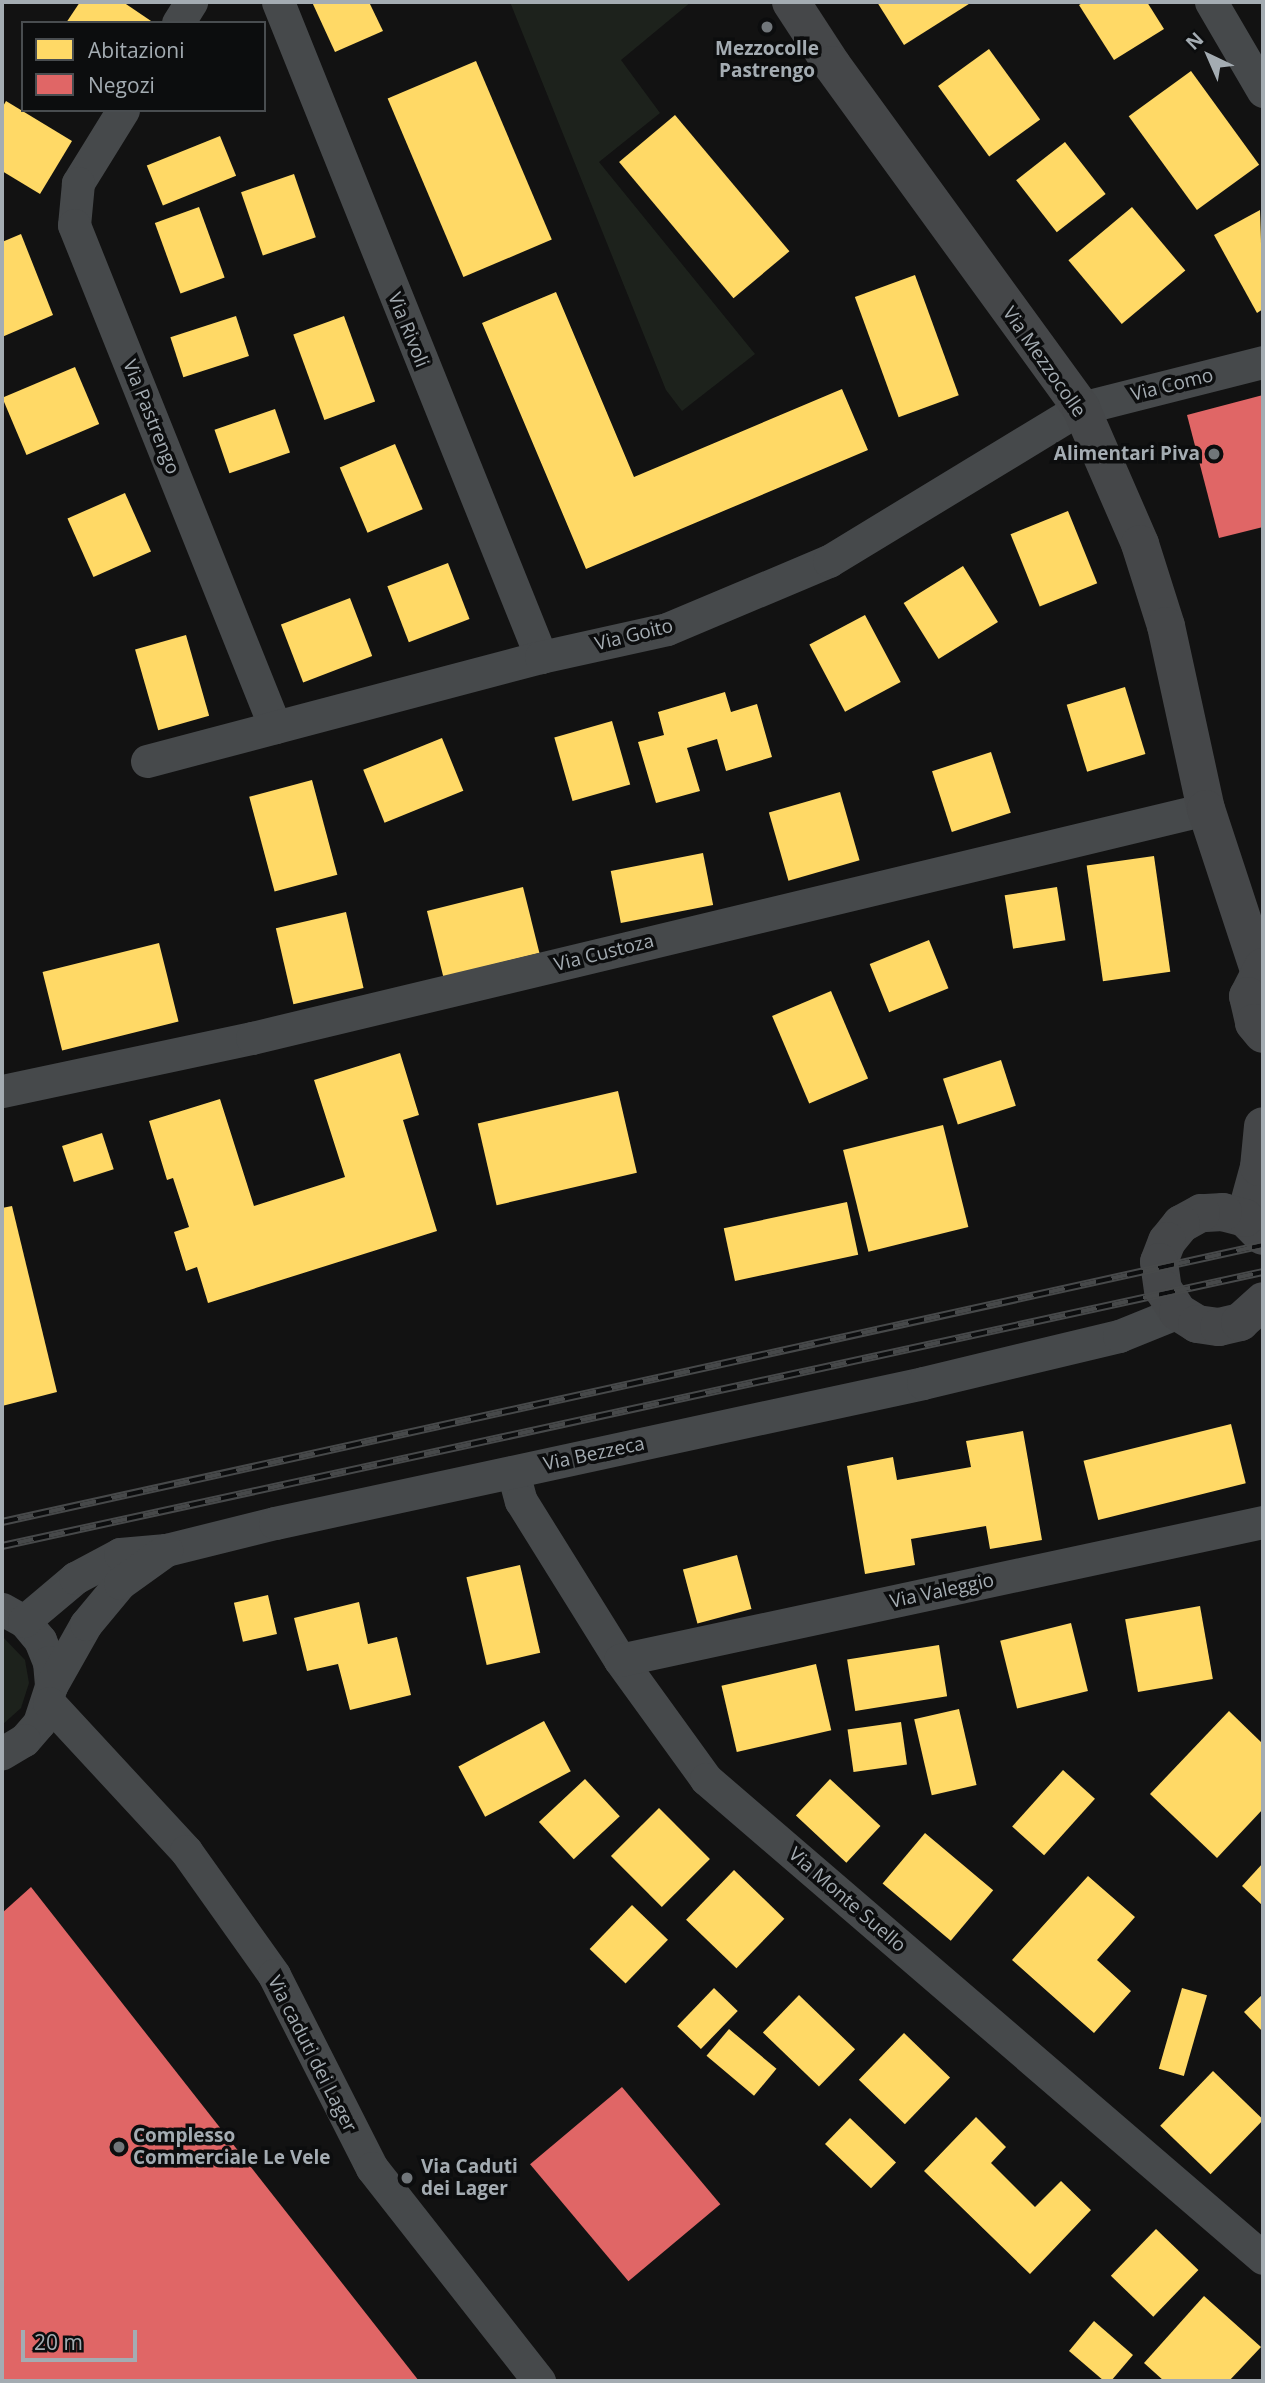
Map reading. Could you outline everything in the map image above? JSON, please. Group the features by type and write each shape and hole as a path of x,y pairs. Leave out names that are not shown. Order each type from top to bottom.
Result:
{"street":[{"path":"179,21 191,2"},
{"name":"Via Rivoli","path":"278,2 541,657"},
{"name":"Via Mezzocolle","path":"791,2 832,65 1081,408 1140,544 1162,615 1206,809 1261,968 1248,996 1249,1010 1263,1034"},
{"path":"1210,2 1263,91"},
{"name":"Via Pastrengo","path":"122,112 78,183 74,225 275,727"},
{"name":"Via Como","path":"1081,408 1263,362"},
{"name":"Via Goito","path":"147,761 541,657 667,629 829,561 1081,408"},
{"name":"Via Custoza","path":"2,1091 265,1035 1206,809"},
{"path":"1263,1126 1254,1227 1223,1212 1201,1213 1181,1224 1167,1241 1159,1262 1163,1289 1178,1312 1197,1324 1219,1326 1240,1322 1263,1301"},
{"name":"Via Bezzeca","path":"50,1695 49,1662 40,1640 13,1615 120,1554 166,1550 1119,1336 1178,1312"},
{"name":"Via Monte Suello","path":"513,1472 521,1501 620,1660 706,1779 1263,2258"},
{"name":"Via Valeggio","path":"620,1660 1263,1522"},
{"path":"2,1753 24,1740 86,1624 120,1583 166,1550"},
{"name":"Via caduti dei Lager","path":"50,1695 186,1851 274,1975 372,2168 539,2381"}],"shaded area":[{"path":"510,2 691,2 621,60 660,113 599,162 755,354 682,411 666,390"},
{"path":"2,1636 25,1660 29,1683 21,1708 2,1725"}],"building: Abitazioni":[{"path":"80,2 123,2 151,21 67,21"},
{"path":"312,2 369,2 383,31 335,52"},
{"path":"877,2 972,2 904,45"},
{"path":"1084,2 1147,2 1164,29 1114,60 1079,5"},
{"path":"989,49 1040,119 989,156 938,86"},
{"path":"476,61 552,240 463,277 388,99"},
{"path":"1191,71 1259,165 1197,210 1129,116"},
{"path":"6,101 72,141 40,194 2,171 2,108"},
{"path":"675,115 789,251 733,298 619,162"},
{"path":"220,136 236,176 163,205 147,166"},
{"path":"1065,142 1106,194 1057,232 1016,180"},
{"path":"294,174 316,237 263,256 241,192"},
{"path":"199,207 225,277 180,294 155,223"},
{"path":"1132,207 1185,271 1122,324 1068,260"},
{"path":"1260,210 1263,309 1257,313 1214,235"},
{"path":"21,234 53,315 2,337 2,242"},
{"path":"915,275 959,395 899,417 855,297"},
{"path":"556,292 634,477 842,389 868,450 586,569 482,323"},
{"path":"236,316 249,356 183,377 170,337"},
{"path":"344,316 375,402 324,420 293,334"},
{"path":"75,367 99,424 27,455 2,398"},
{"path":"275,409 290,452 229,473 214,430"},
{"path":"395,444 423,509 368,533 340,467"},
{"path":"125,493 151,551 93,577 67,519"},
{"path":"1068,511 1097,583 1040,607 1011,534"},
{"path":"448,563 470,619 409,642 387,586"},
{"path":"963,566 998,622 939,659 904,603"},
{"path":"350,598 372,656 303,682 281,625"},
{"path":"865,615 901,682 845,712 809,645"},
{"path":"186,635 209,716 158,730 135,650"},
{"path":"1125,687 1145,754 1087,772 1067,705"},
{"path":"725,692 731,712 757,704 772,757 726,771 717,739 687,748 700,791 656,803 638,742 664,735 658,712"},
{"path":"612,721 630,784 573,801 554,738"},
{"path":"442,738 463,791 385,823 363,770"},
{"path":"991,752 1011,813 952,832 932,771"},
{"path":"312,780 337,875 275,891 249,797"},
{"path":"840,792 860,860 788,881 769,812"},
{"path":"703,853 713,905 621,923 611,871"},
{"path":"1154,856 1170,972 1103,981 1087,865"},
{"path":"523,887 539,953 443,977 427,911"},
{"path":"1057,887 1065,940 1013,949 1005,895"},
{"path":"346,912 364,988 293,1004 276,928"},
{"path":"929,940 948,988 889,1012 870,964"},
{"path":"159,943 179,1022 62,1051 43,972"},
{"path":"831,991 868,1078 809,1103 772,1016"},
{"path":"400,1053 419,1115 403,1120 437,1231 208,1303 197,1267 186,1271 174,1232 189,1227 173,1178 167,1180 149,1121 220,1099 254,1206 345,1177 314,1080"},
{"path":"1001,1060 1016,1106 958,1125 943,1079"},
{"path":"618,1091 637,1173 497,1205 478,1123"},
{"path":"943,1125 968,1227 868,1252 843,1150"},
{"path":"102,1133 114,1169 74,1182 62,1146"},
{"path":"847,1202 858,1255 735,1281 724,1228"},
{"path":"12,1206 57,1392 2,1406 2,1208"},
{"path":"1231,1424 1246,1483 1098,1520 1084,1461"},
{"path":"1023,1431 1042,1540 990,1549 986,1526 911,1539 915,1565 865,1574 847,1466 893,1457 897,1480 971,1467 966,1441"},
{"path":"737,1555 751,1609 697,1624 683,1569"},
{"path":"520,1565 540,1653 487,1665 466,1577"},
{"path":"268,1595 277,1634 243,1642 234,1603"},
{"path":"359,1602 368,1644 397,1637 411,1695 350,1710 338,1664 307,1671 294,1618"},
{"path":"1200,1606 1213,1679 1138,1692 1125,1619"},
{"path":"1071,1623 1088,1691 1017,1709 1000,1641"},
{"path":"939,1645 947,1696 855,1711 847,1660"},
{"path":"816,1664 831,1730 737,1752 721,1686"},
{"path":"959,1709 977,1785 932,1795 914,1719"},
{"path":"1229,1711 1263,1744 1263,1809 1217,1858 1150,1794"},
{"path":"544,1721 571,1771 485,1817 458,1767"},
{"path":"901,1722 907,1765 854,1772 848,1730"},
{"path":"1063,1770 1095,1799 1044,1855 1012,1826"},
{"path":"585,1779 620,1816 574,1859 539,1822"},
{"path":"830,1779 880,1826 846,1863 796,1816"},
{"path":"659,1808 710,1859 662,1907 611,1856"},
{"path":"925,1833 993,1890 951,1941 883,1884"},
{"path":"1263,1863 1263,1906 1242,1886"},
{"path":"734,1870 784,1919 736,1968 686,1920"},
{"path":"1088,1876 1135,1917 1097,1960 1131,1991 1094,2033 1012,1960"},
{"path":"632,1905 668,1940 626,1984 590,1949"},
{"path":"714,1988 738,2011 701,2049 677,2026"},
{"path":"1182,1988 1207,1995 1184,2076 1159,2069"},
{"path":"1263,1994 1263,2032 1244,2012"},
{"path":"799,1995 855,2049 819,2087 763,2032"},
{"path":"729,2029 776,2069 754,2096 707,2056"},
{"path":"904,2033 950,2077 905,2124 859,2080"},
{"path":"1213,2071 1263,2120 1211,2174 1160,2126"},
{"path":"976,2117 1006,2147 991,2163 1035,2207 1061,2181 1091,2210 1030,2274 924,2171"},
{"path":"850,2118 896,2162 871,2188 825,2144"},
{"path":"1156,2229 1198,2270 1153,2317 1111,2276"},
{"path":"1204,2296 1261,2347 1229,2381 1164,2381 1144,2363"},
{"path":"1094,2321 1133,2355 1111,2381 1104,2381 1069,2351"}],"building: Negozi":[{"path":"1263,395 1263,527 1219,538 1187,415"},
{"name":"Complesso Commerciale Le Vele","path":"31,1887 419,2381 2,2381 2,1913"},
{"path":"622,2087 720,2204 628,2281 530,2164"}],"railway":[{"path":"2,1522 1263,1245"},
{"path":"2,1546 1263,1272"}],"place":[{"name":"Mezzocolle Pastrengo","path":"767,27"},
{"name":"Alimentari Piva","path":"1214,454"},
{"name":"Complesso Commerciale Le Vele","path":"119,2147"},
{"name":"Via Caduti dei Lager","path":"407,2178"}]}
